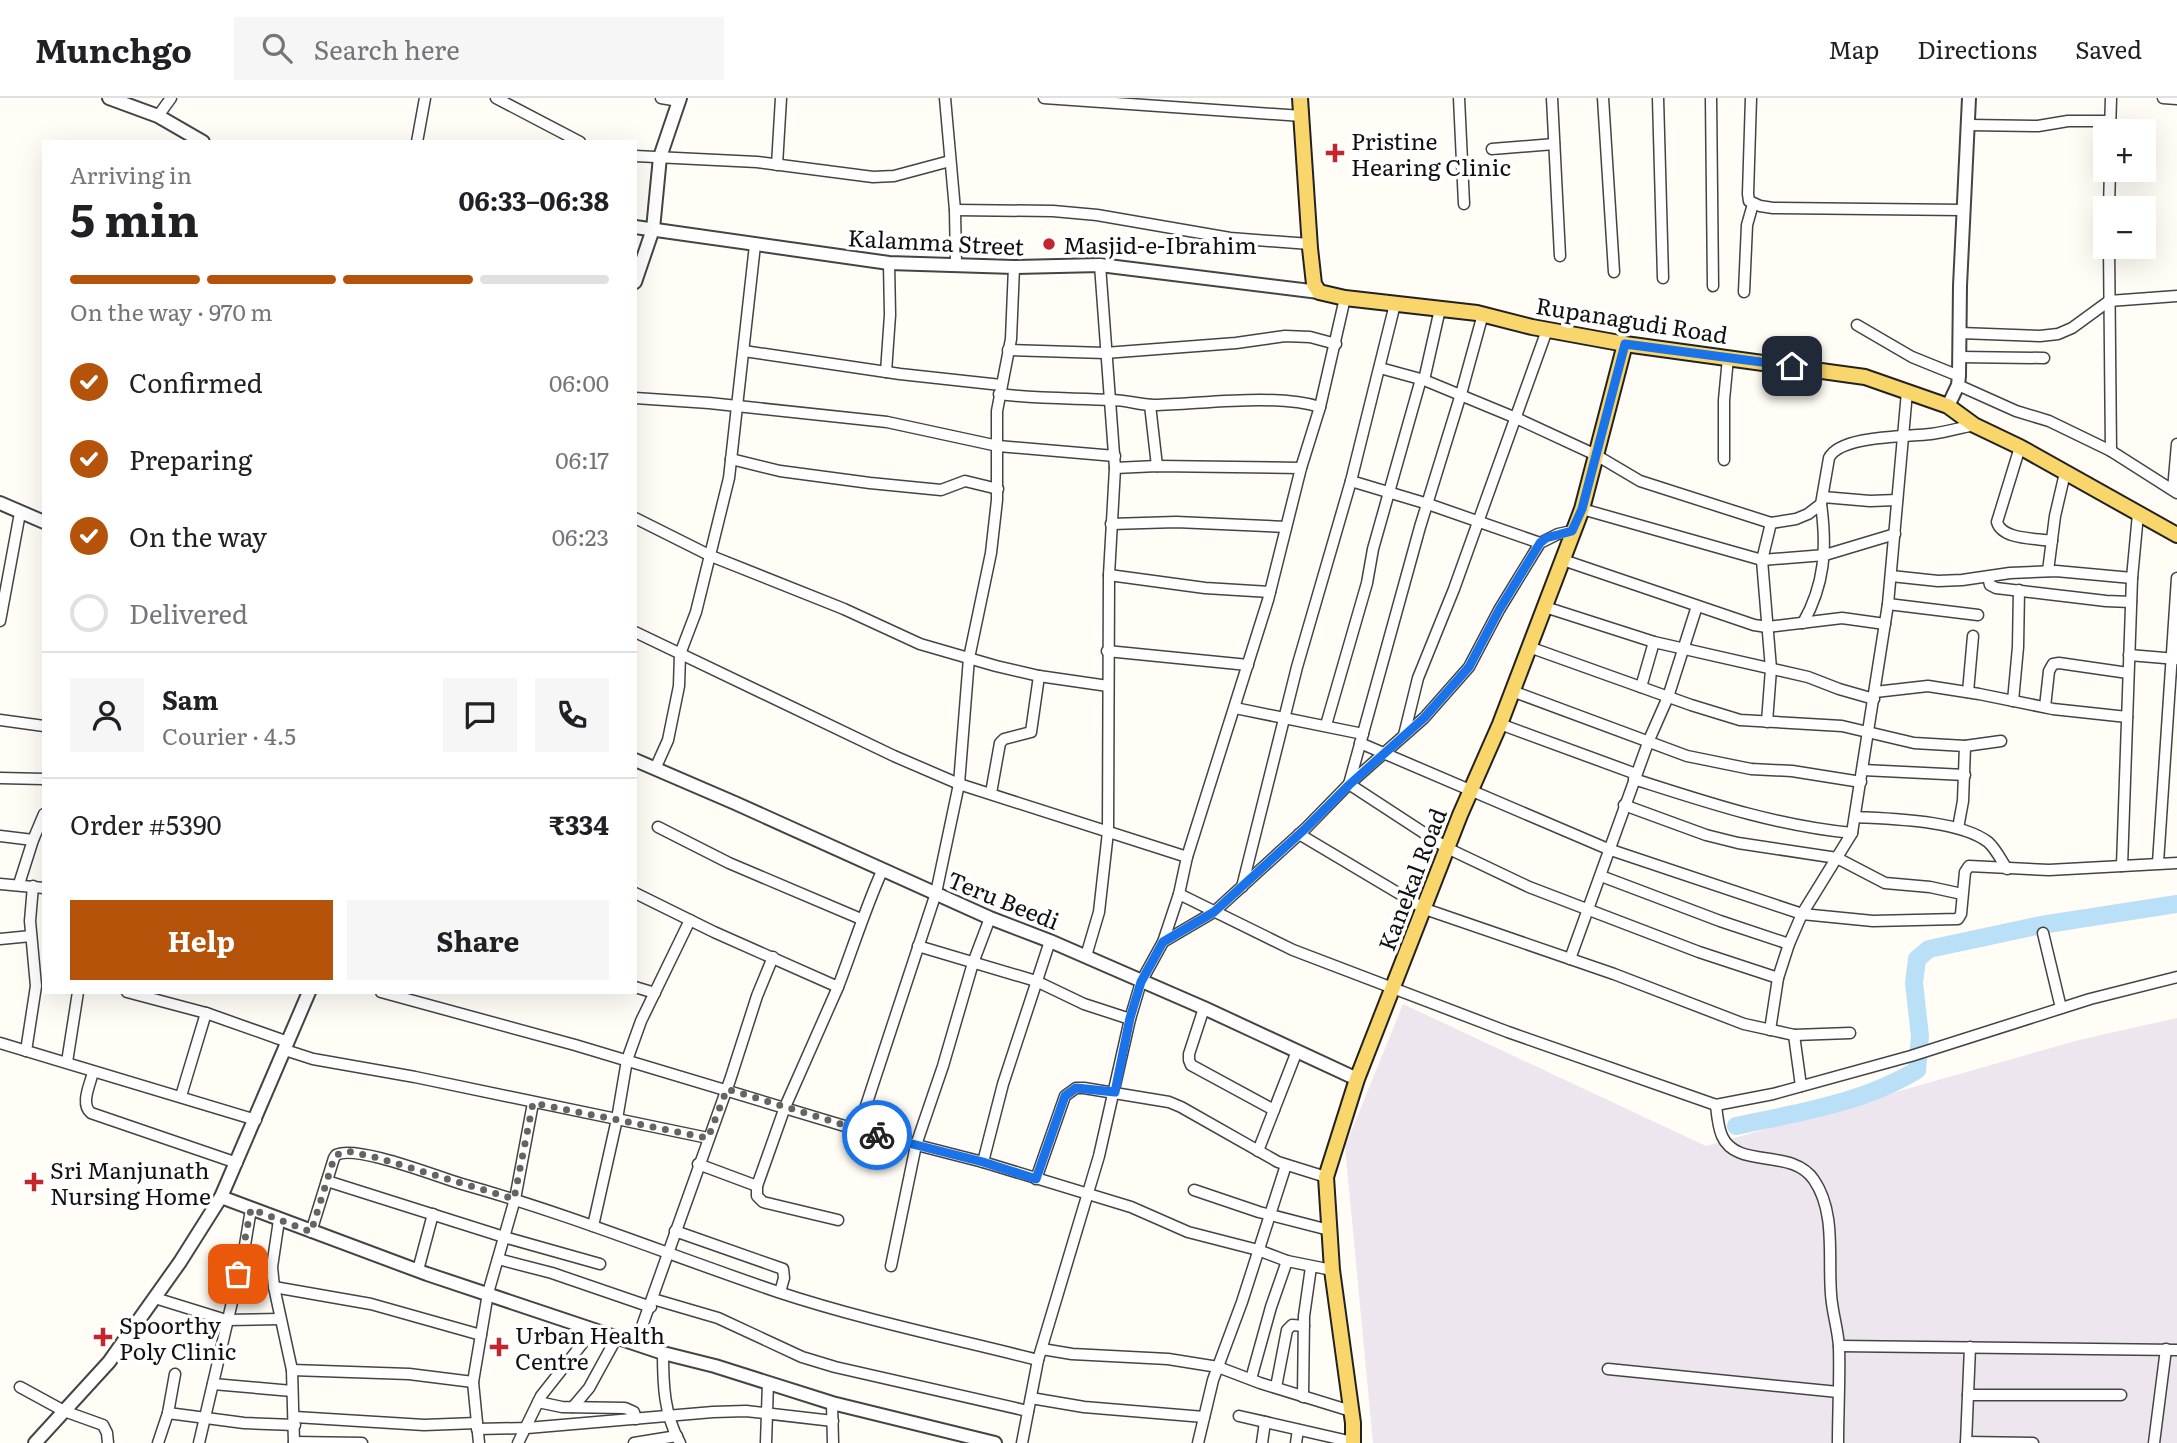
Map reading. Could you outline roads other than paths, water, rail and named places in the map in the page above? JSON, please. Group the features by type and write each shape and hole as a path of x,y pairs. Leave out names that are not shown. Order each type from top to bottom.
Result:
{"main road":[{"path":"1300,98 1310,246 1314,284 1318,292"},
{"name":"Rupanagudi Road","path":"1318,292 1345,298 1483,314 1547,330 1625,344 1865,377 1948,406 1974,425 2020,447 2177,535"},
{"name":"Kanekal Road","path":"1353,1442 1332,1270 1326,1177 1357,1079 1447,848 1500,724 1582,509 1625,344"}],"street":[{"path":"109,98 158,116 200,140"},
{"path":"158,116 171,98"},
{"path":"417,140 425,98"},
{"path":"496,98 577,140"},
{"path":"637,276 653,229 660,157 679,99 661,98"},
{"path":"777,165 781,98"},
{"path":"945,98 955,210 956,264"},
{"path":"1044,98 1168,102 1302,116"},
{"path":"1459,98 1464,204"},
{"path":"1552,98 1560,256"},
{"path":"1603,98 1614,272"},
{"path":"1658,98 1663,278"},
{"path":"1711,98 1713,286"},
{"path":"1752,98 1748,194 1749,201 1754,204 1773,208 1963,209"},
{"path":"1948,406 1959,380 1960,286 1969,98"},
{"path":"2110,119 2111,98"},
{"path":"2163,98 2177,99"},
{"path":"1969,125 2038,126 2068,121 2093,124"},
{"path":"1492,149 1554,144"},
{"path":"637,156 777,165 873,177 894,176 950,161"},
{"path":"1744,292 1747,225 1754,204"},
{"path":"955,210 1053,211 1097,215 1230,238 1310,246"},
{"name":"Kalamma Street","path":"637,227 889,263 1014,267 1100,265 1318,292"},
{"path":"655,769 668,740 674,714 680,654 696,612 729,478 755,245"},
{"path":"2109,259 2111,451"},
{"path":"886,372 890,316 889,263"},
{"path":"1086,956 1099,912 1108,832 1109,575 1115,456 1100,265"},
{"path":"858,1130 936,893 959,784 969,658 991,553 998,489 997,411 1012,323 1014,267"},
{"path":"1960,333 2040,336 2058,334 2072,328 2109,300 2177,296"},
{"path":"1022,1443 1038,1360 1088,1195 1115,1092 1130,1018 1141,982 1163,942 1179,894 1187,857 1270,592 1301,468 1320,407 1345,298"},
{"path":"1242,887 1297,667 1351,481 1395,304"},
{"path":"1326,725 1367,583 1373,549 1389,492 1423,380 1440,309"},
{"path":"1349,785 1483,314"},
{"path":"1857,325 2016,411 2049,421 2111,451 2175,491 2177,444"},
{"path":"1404,736 1418,678 1517,418 1547,330"},
{"path":"1008,350 1105,353 1236,343 1285,336 1310,337 1336,344"},
{"path":"744,351 1000,390 1034,398 1109,400 1150,405 1257,401 1320,407"},
{"path":"1959,357 2044,358"},
{"path":"1724,460 1724,400 1728,358"},
{"path":"1380,369 1423,380 1517,418 1596,455 1640,481 1771,523 1808,514 1822,501 1898,500"},
{"path":"1770,1030 1778,978 1789,944 1802,914 1852,833 1888,604 1907,392"},
{"path":"637,398 887,422 998,446 1115,456"},
{"path":"1150,405 1157,466"},
{"path":"1803,623 1820,584 1825,555 1822,501 1832,453 1843,446 1871,439 1932,433 1974,425"},
{"path":"2020,447 1997,522 1998,527 2009,534 2052,541"},
{"path":"731,459 780,471 870,483 941,490 965,481 998,489"},
{"path":"1115,468 1301,468"},
{"path":"2048,570 2065,473"},
{"path":"1351,481 1428,504 1540,543"},
{"path":"0,503 42,521"},
{"path":"1582,509 1762,560 1825,555 1895,534"},
{"path":"0,621 3,590 20,513"},
{"path":"2122,866 2132,578 2138,514"},
{"path":"637,519 710,556 844,609 919,644 1039,676 1108,686"},
{"path":"1111,524 1176,522 1286,527"},
{"path":"1767,722 1771,668 1762,560 1771,523"},
{"path":"1163,942 1214,912 1424,718 1469,667 1499,610 1540,543 1546,538 1572,531"},
{"path":"1563,560 1754,625 1803,623 1826,618 1885,624"},
{"path":"1891,576 1938,581 2048,570 2132,578"},
{"path":"1109,575 1205,588 1270,592"},
{"path":"1988,577 1993,587 2131,602"},
{"path":"2158,863 2174,659 2177,578"},
{"path":"2013,701 2019,590"},
{"path":"1888,604 1978,615"},
{"path":"1570,959 1635,776 1668,697 1697,606"},
{"path":"1545,607 1654,642 1875,695 1928,686 2045,707 2127,717"},
{"path":"637,633 894,756 959,784 1187,857"},
{"path":"1968,692 1973,636"},
{"path":"1641,687 1654,642"},
{"path":"1529,648 1722,715 1767,722 1842,726 1914,743 1965,746 2001,741"},
{"path":"1108,651 1248,665"},
{"path":"2129,655 2174,659"},
{"path":"2045,707 2049,671 2053,664 2128,673"},
{"path":"991,793 1000,743 1004,739 1031,732 1039,676"},
{"path":"1512,691 1705,760 1751,769 1792,771 1861,782"},
{"path":"1235,708 1326,725 1361,738 1385,754 1471,792 1608,849 1802,914 1872,921 1954,920 1961,914 1965,872 1969,866 2049,870 2177,863"},
{"path":"0,720 42,726"},
{"path":"1500,724 1635,776 1793,826 1852,833"},
{"path":"1958,828 1965,775 1965,746"},
{"name":"Teru Beedi","path":"637,761 882,871 990,918 1050,940 1204,1008 1357,1079"},
{"path":"1863,770 1965,775"},
{"path":"0,778 42,779"},
{"path":"1349,785 1447,848 1529,887 1699,952 1778,978"},
{"path":"1625,805 1706,835 1837,858 1885,883 1930,887 1962,894"},
{"path":"1855,817 1906,820 1969,831 1989,843 2007,869"},
{"path":"19,884 42,819"},
{"path":"658,827 729,863 861,919"},
{"path":"1299,834 1425,909 1570,959 1744,1024 1794,1035 1850,1032"},
{"path":"0,836 33,840"},
{"path":"838,1220 763,1202 757,1196 757,1186 785,1107 838,987 861,919 882,871"},
{"path":"1601,876 1789,944"},
{"path":"0,884 42,888"},
{"path":"26,1051 39,970 31,936 33,886"},
{"path":"637,894 765,956 773,957 838,987"},
{"path":"1179,894 1293,950 1507,1032 1716,1105 1801,1086 1911,1056 2061,1008 2177,976"},
{"path":"891,1266 916,1145 943,1066 973,963 990,918"},
{"path":"593,1226 627,1060 641,1021 690,920"},
{"path":"2043,933 2061,1008"},
{"path":"0,939 31,936"},
{"path":"983,1162 1003,1084 1050,940"},
{"path":"918,946 1036,981 1084,1004 1130,1018"},
{"path":"636,1343 773,957"},
{"path":"637,988 655,993"},
{"path":"67,1062 78,994"},
{"path":"135,994 206,1013 313,1059 415,1077 708,1138"},
{"path":"35,1443 109,1362 155,1298 221,1197 308,994"},
{"path":"388,994 627,1060 858,1130 983,1162 1131,1207 1165,1222 1287,1261 1332,1270"},
{"path":"1204,1008 1189,1054 1191,1065 1274,1110"},
{"path":"181,1096 206,1013"},
{"path":"1794,1035 1801,1086"},
{"path":"0,1044 256,1120"},
{"path":"1258,1152 1297,1051"},
{"path":"93,1072 85,1103 86,1110 237,1163"},
{"path":"1036,1179 1065,1096 1076,1088 1169,1102 1258,1152 1286,1165 1326,1177"},
{"path":"479,1443 473,1382 488,1293 514,1199 533,1103"},
{"path":"1716,1105 1723,1137 1730,1147 1742,1154 1790,1162 1801,1167 1812,1177 1821,1192 1828,1216 1831,1297 1839,1346 1838,1443"},
{"path":"311,1232 336,1155 347,1151 514,1199 667,1255 780,1292 880,1322 1038,1360"},
{"path":"698,1164 757,1186"},
{"path":"1198,1443 1218,1367 1286,1165"},
{"path":"327,1181 600,1264"},
{"path":"1195,1190 1270,1215 1329,1230"},
{"path":"221,1197 418,1270 663,1353 715,1366 832,1403 987,1442"},
{"path":"199,1443 244,1251 251,1209"},
{"path":"418,1270 433,1214"},
{"path":"279,1220 272,1267 292,1370 294,1443 362,1443"},
{"path":"675,1231 783,1269 785,1278 780,1292"},
{"path":"498,1259 652,1303 718,1318 802,1357 835,1367 1028,1411"},
{"path":"1251,1380 1287,1261"},
{"path":"1303,1397 1304,1326 1311,1266"},
{"path":"274,1287 371,1304 481,1335"},
{"path":"155,1298 226,1320 280,1319"},
{"path":"1276,1387 1287,1330 1292,1325 1304,1326"},
{"path":"518,1443 538,1402 593,1330"},
{"path":"573,1407 589,1388 617,1337"},
{"path":"1839,1346 2172,1350 2154,1443"},
{"path":"1970,1347 1966,1442 2034,1443"},
{"path":"1042,1349 1072,1354 1168,1359 1218,1367 1351,1411"},
{"path":"634,1443 679,1440 669,1416 663,1387 663,1353"},
{"path":"1608,1369 1838,1392"},
{"path":"292,1370 410,1374 473,1382"},
{"path":"158,1443 168,1413 175,1374"},
{"path":"766,1443 768,1382"},
{"path":"213,1384 292,1391"},
{"path":"20,1387 64,1411 103,1425 108,1443"},
{"path":"1968,1395 2121,1395"},
{"path":"1031,1398 1097,1408 1204,1417"},
{"path":"538,1402 573,1407 625,1408 634,1412 636,1419"},
{"path":"832,1403 833,1443"},
{"path":"168,1413 205,1419 527,1428 746,1411 833,1422"},
{"path":"1239,1416 1353,1442"},
{"path":"1262,1443 1265,1422"},
{"path":"1296,1443 1298,1430"}],"waterway":[{"path":"1736,1126 1852,1099 1917,1070 1920,1036 1914,983 1917,959 1929,949 2041,925 2177,904"}],"place":[{"name":"Pristine Hearing Clinic","path":"1335,153"},
{"name":"Masjid-e-Ibrahim","path":"1049,244"},
{"name":"Sri Manjunath Nursing Home","path":"34,1182"},
{"name":"Spoorthy Poly Clinic","path":"103,1337"},
{"name":"Urban Health Centre","path":"499,1347"}]}
